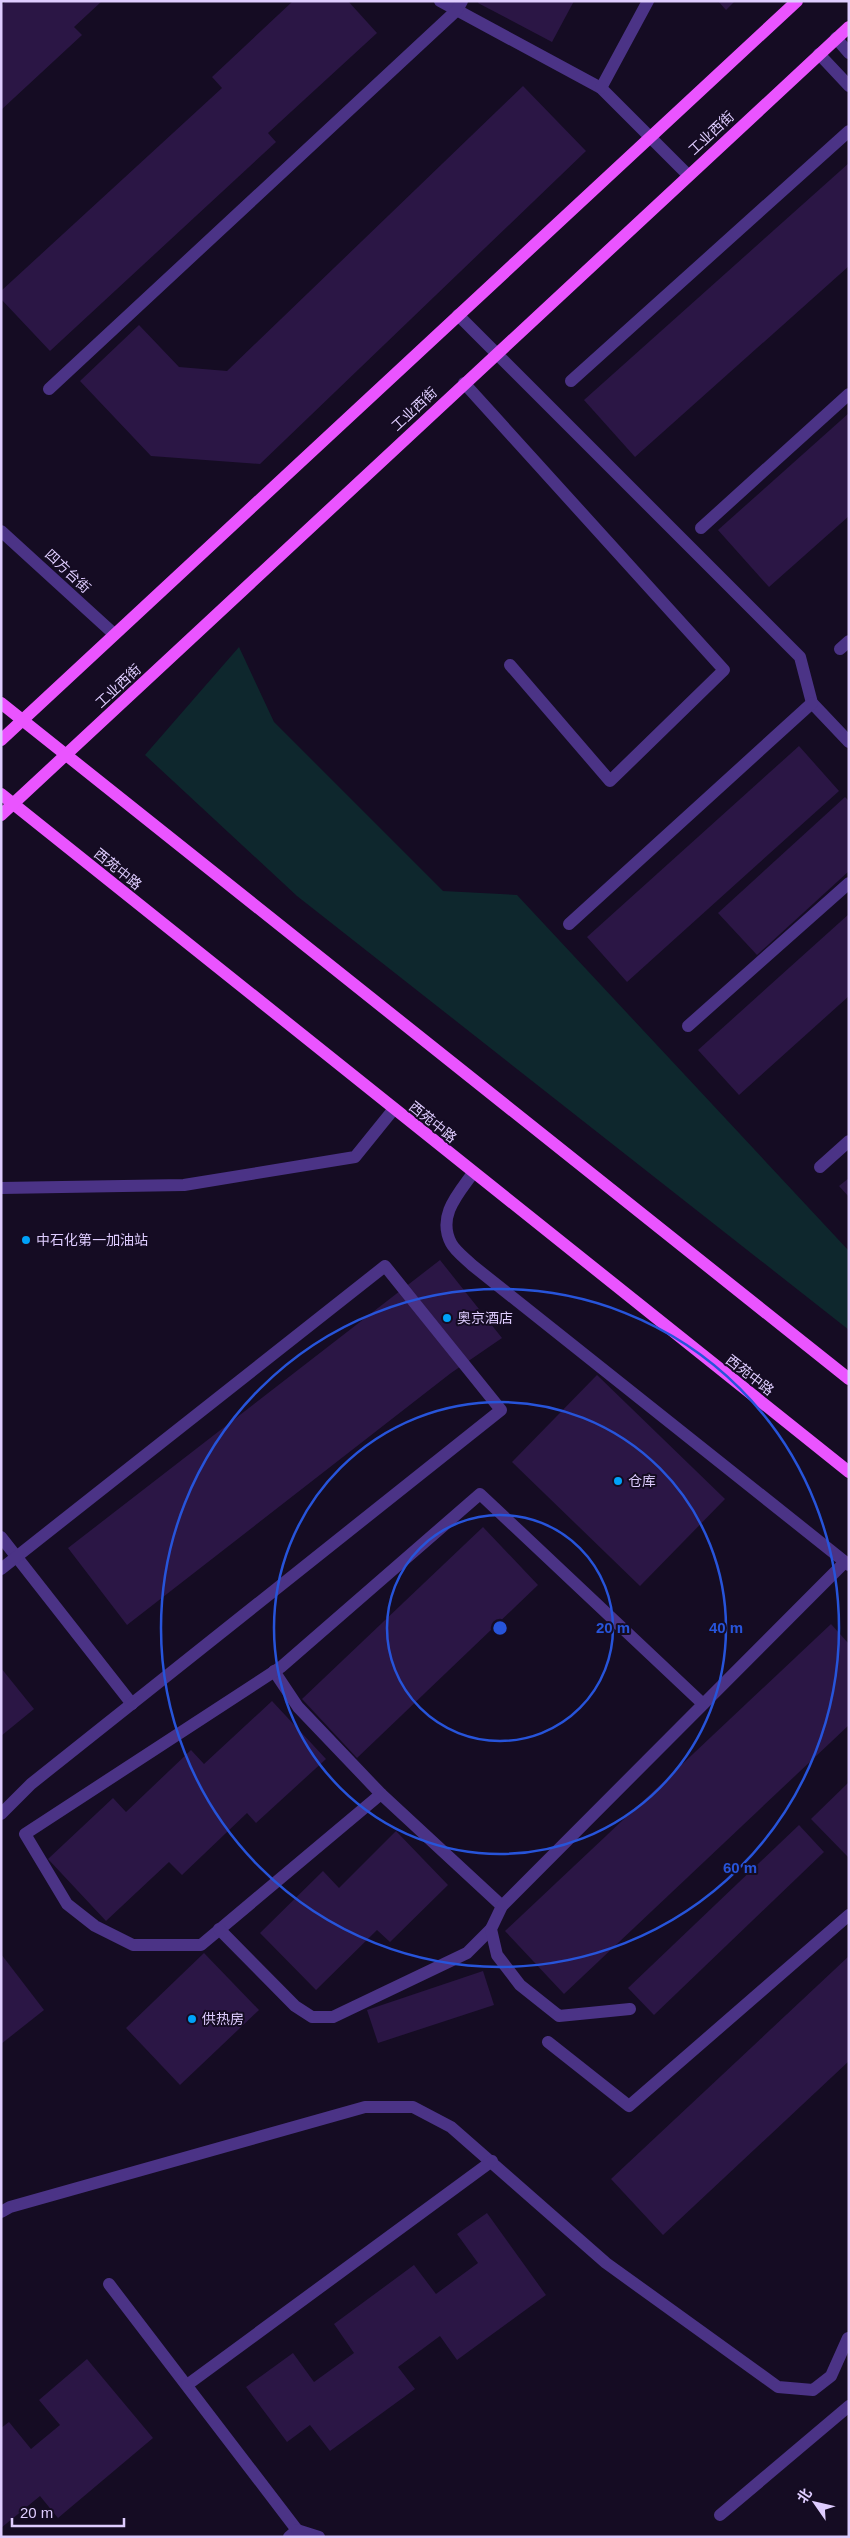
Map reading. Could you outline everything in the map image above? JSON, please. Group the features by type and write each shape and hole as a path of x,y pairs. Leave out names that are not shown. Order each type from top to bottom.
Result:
{"main road":[{"path":"1,740 797,1"},
{"name":"工业西街","path":"1,814 687,174 849,26"},
{"path":"1,703 849,1379"},
{"name":"西苑中路","path":"1,794 393,1110 849,1472"}],"street":[{"path":"440,1 459,6 601,88 687,174"},
{"path":"601,88 648,1"},
{"path":"48,388 459,6"},
{"path":"836,38 849,53"},
{"path":"819,54 849,86"},
{"path":"571,381 849,131"},
{"path":"458,315 800,657 812,703 849,742"},
{"path":"464,383 724,670 610,781 510,664"},
{"path":"701,528 849,394"},
{"name":"四方台街","path":"1,530 114,634"},
{"path":"569,924 812,703"},
{"path":"688,1026 849,882"},
{"path":"1,1188 184,1185 355,1157 393,1110"},
{"path":"820,1167 849,1140"},
{"path":"219,1929 295,2006 312,2017 334,2017 467,1953 491,1929 502,1906 703,1704 847,1563 472,1265 451,1243 445,1222 453,1201 473,1173"},
{"path":"1,1569 385,1266 501,1410 31,1784 1,1814"},
{"path":"381,1794 201,1945 133,1945 95,1926 67,1904 25,1834 274,1671 480,1494 703,1704"},
{"path":"1,1537 18,1556 132,1704"},
{"path":"274,1671 298,1707 381,1794 502,1906"},
{"path":"548,2042 629,2106 849,1915"},
{"path":"491,1929 497,1955 520,1985 559,2016 630,2009"},
{"path":"1,2212 10,2207 366,2108 413,2107 451,2127 606,2263 778,2386 813,2390 831,2376 849,2333"},
{"path":"187,2385 492,2161"},
{"path":"109,2284 187,2385 293,2533 319,2537"},
{"path":"848,2338 849,2342"},
{"path":"720,2515 849,2406"}],"green space":[{"path":"239,647 274,722 443,891 517,895 849,1251 849,1330 297,896 145,755"}],"building":[{"path":"6,1 102,1 74,27 82,35 1,110 1,6"},
{"path":"293,1 348,1 377,33 268,133 276,142 50,351 1,299 1,291 222,88 212,77"},
{"path":"479,1 574,1 552,42 478,3"},
{"path":"718,1 735,1 726,10"},
{"path":"523,86 586,151 260,464 151,456 80,381 139,325 179,367 227,371"},
{"path":"849,163 849,266 635,457 584,400"},
{"path":"849,413 849,516 769,587 718,530"},
{"path":"799,746 839,791 627,982 587,937"},
{"path":"845,797 849,801 849,871 757,955 718,913"},
{"path":"849,914 849,996 739,1095 698,1050"},
{"path":"849,1178 849,1197 839,1186"},
{"path":"440,1260 502,1338 451,1373 127,1625 68,1548"},
{"name":"仓库","path":"597,1375 725,1499 640,1586 512,1462"},
{"path":"483,1527 538,1585 357,1758 302,1699"},
{"path":"831,1624 849,1644 849,1725 564,1994 505,1931"},
{"path":"1,1668 34,1709 1,1736"},
{"path":"272,1701 326,1759 256,1823 247,1813 182,1875 169,1862 106,1921 48,1859 113,1798 126,1812 191,1750 204,1764"},
{"path":"849,1782 849,1858 811,1819"},
{"path":"799,1825 824,1852 654,2015 628,1988"},
{"path":"396,1831 448,1885 390,1942 377,1930 316,1990 260,1933 323,1871 339,1888"},
{"name":"供热房","path":"204,1953 259,2010 180,2085 126,2028"},
{"path":"1,1954 44,2010 1,2044"},
{"path":"849,1956 849,2061 663,2235 611,2179"},
{"path":"483,1971 494,2005 378,2043 367,2010"},
{"path":"487,2213 546,2295 457,2360 440,2336 398,2367 415,2389 330,2451 310,2425 287,2442 246,2387 293,2353 314,2382 354,2353 334,2324 414,2265 436,2294 478,2263 457,2234"},
{"path":"87,2359 153,2438 58,2518 40,2496 1,2528 1,2428 9,2422 31,2449 60,2425 39,2400"}],"place":[{"name":"中石化第一加油站","path":"26,1240"},
{"name":"奥京酒店","path":"447,1318"},
{"name":"仓库","path":"618,1481"},
{"name":"供热房","path":"192,2019"}]}
